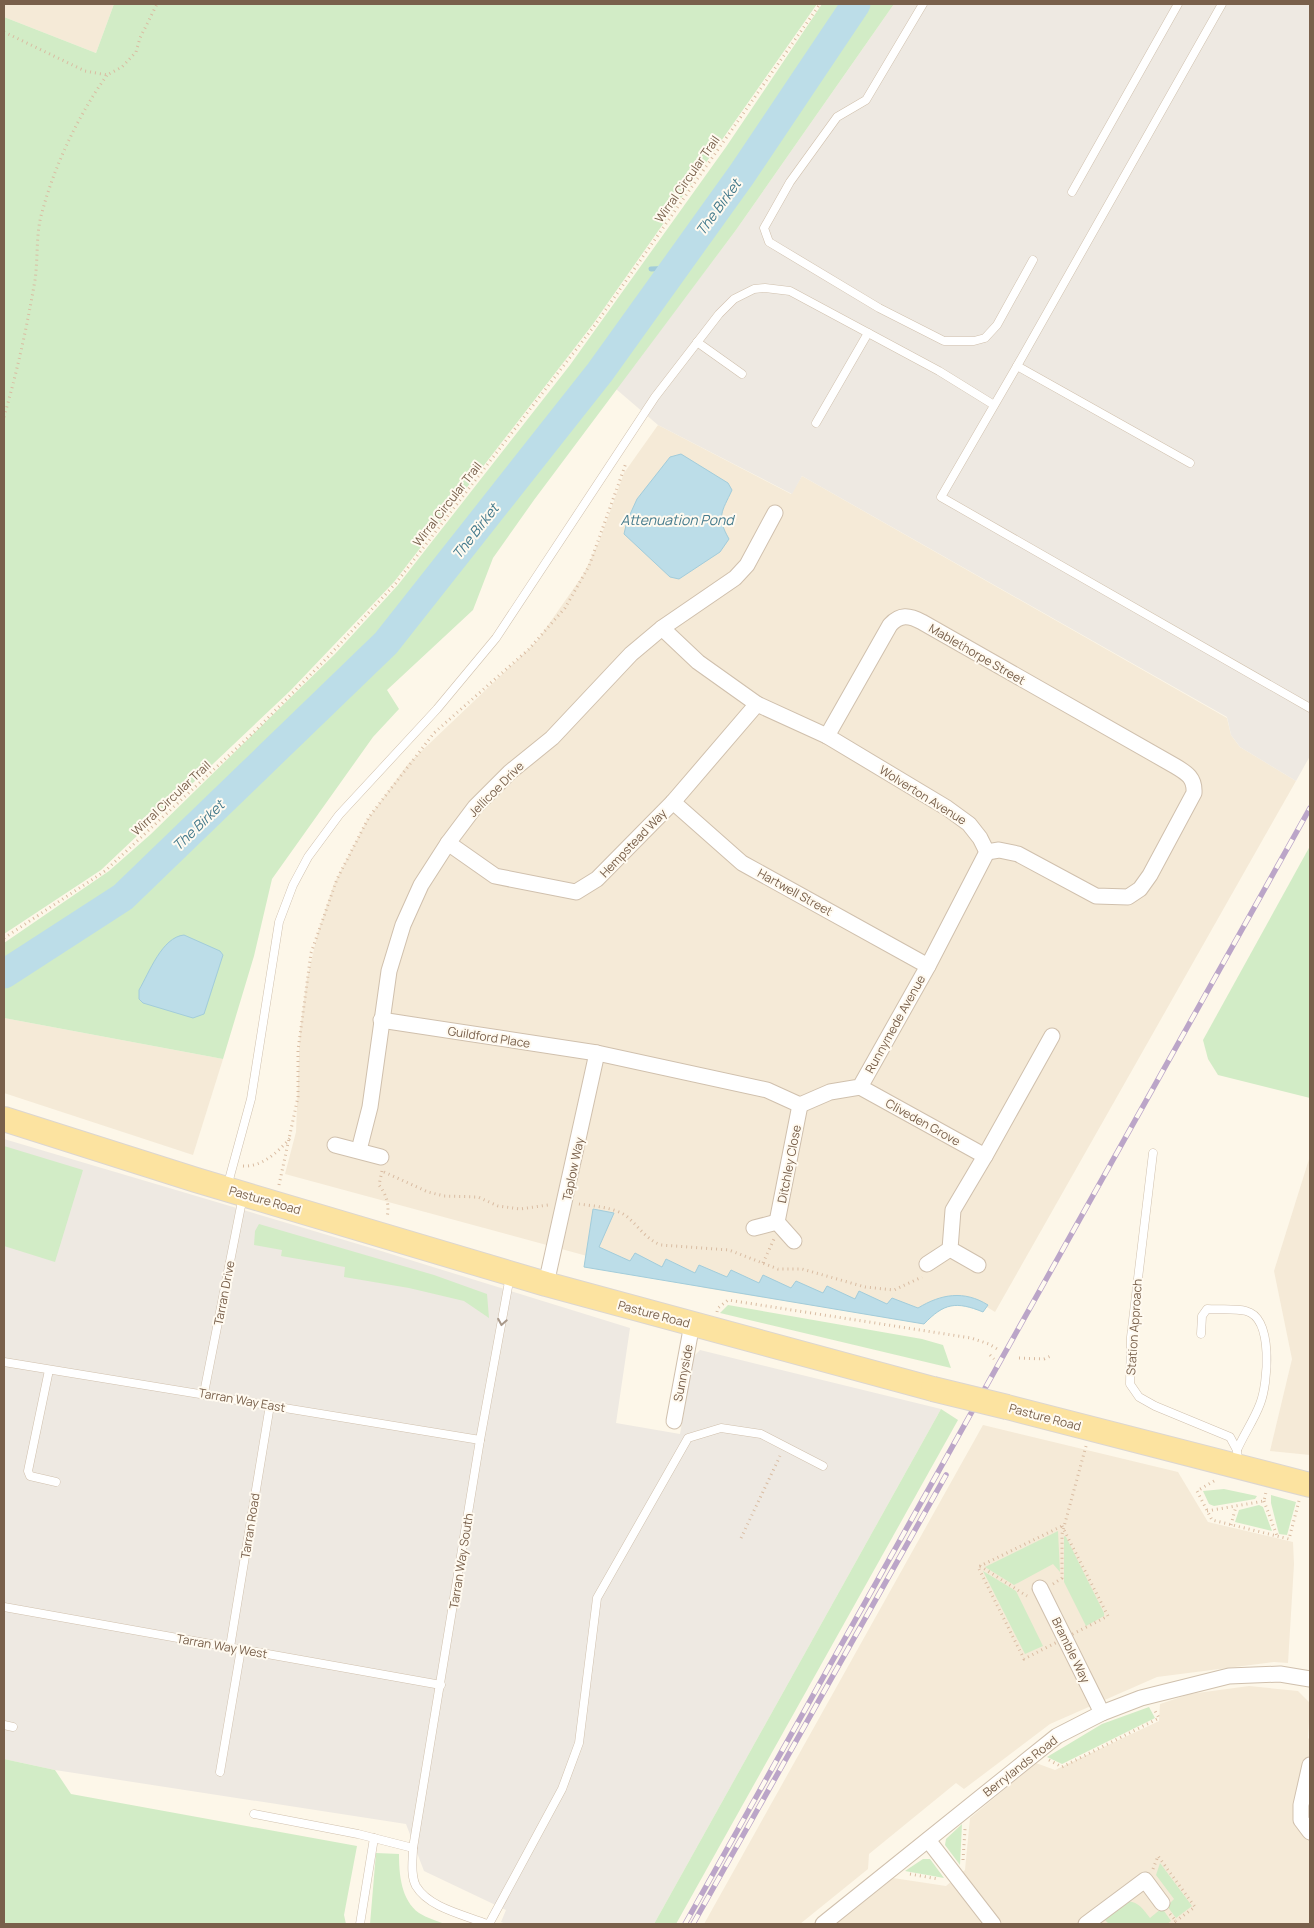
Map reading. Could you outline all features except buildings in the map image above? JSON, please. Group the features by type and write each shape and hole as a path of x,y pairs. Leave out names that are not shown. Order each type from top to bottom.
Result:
{"main road":[{"name":"Pasture Road","path":"4,1119 510,1274 933,1389 1238,1458 1271,1475 1307,1484"}],"street":[{"name":"Jellicoe Drive","path":"360,1150 370,1107 389,971 403,925 421,885 448,843 474,807 510,772 552,738 631,654 662,628 735,578 747,565 775,513"},
{"name":"Mablethorpe Street","path":"827,736 890,625 896,618 904,616 922,622 1176,766 1192,779 1194,793 1150,875 1140,889 1128,897 1096,896 1018,854 1000,850 987,852"},
{"name":"Wolverton Avenue","path":"662,628 698,662 757,704 827,736 970,824 987,852"},
{"name":"Hempstead Way","path":"448,843 495,876 576,892 597,879 673,802 757,704"},
{"name":"Hartwell Street","path":"673,802 742,863 928,966"},
{"name":"Runnymede Avenue","path":"800,1105 830,1092 860,1087 928,966 987,852"},
{"name":"Guildford Place","path":"381,1020 598,1053"},
{"path":"950,1249 953,1210 1052,1036"},
{"path":"598,1053 767,1090 800,1105"},
{"name":"Taplow Way","path":"546,1284 566,1202 598,1053"},
{"name":"Cliveden Grove","path":"860,1087 985,1156"},
{"name":"Ditchley Close","path":"777,1222 800,1105"},
{"path":"335,1144 360,1150 382,1164"},
{"path":"754,1228 777,1222 794,1241"},
{"path":"927,1264 950,1249"},
{"path":"950,1249 978,1265"},
{"name":"Sunnyside","path":"674,1421 702,1327"},
{"name":"Bramble Way","path":"1041,1590 1102,1713"},
{"name":"Berrylands Road","path":"824,1924 1057,1736 1102,1713 1148,1696 1228,1676 1280,1674 1310,1679"},
{"path":"1310,1764 1300,1805 1301,1820 1310,1832"},
{"path":"928,1840 994,1924"},
{"path":"1086,1924 1145,1880 1162,1903"}],"lane":[{"path":"923,4 866,100 838,117 790,182 764,228 769,242 879,308 944,341 974,341 985,338 997,325 1033,260"},
{"path":"1072,192 1178,4"},
{"path":"1222,4 1017,366 941,496 1310,708"},
{"name":"Tarran Drive","path":"204,1393 235,1191 233,1166 252,1099 276,936 283,908 299,872 339,815 437,709 496,638 655,397 697,342 734,299 754,289 778,289 798,295 868,332 939,371 994,405"},
{"path":"816,423 868,332"},
{"path":"697,342 742,374"},
{"path":"1017,366 1190,463"},
{"name":"Station Approach","path":"1153,1153 1131,1337 1130,1384 1139,1397 1155,1406 1230,1437 1238,1458"},
{"name":"Tarran Way South","path":"488,1924 430,1900 416,1886 412,1868 413,1848 480,1440 510,1274"},
{"path":"1201,1334 1202,1316 1207,1309 1247,1311 1254,1316 1264,1331 1267,1353 1265,1382 1260,1404 1238,1458"},
{"name":"Tarran Way East","path":"4,1362 204,1393 270,1406 480,1440"},
{"path":"49,1370 28,1470 30,1476 56,1482"},
{"name":"Tarran Road","path":"230,1647 270,1406"},
{"path":"488,1924 562,1789 579,1743 597,1598 688,1438 721,1428 761,1434 824,1466"},
{"name":"Tarran Way West","path":"4,1607 441,1685"},
{"path":"220,1772 241,1649"},
{"path":"4,1725 13,1727"},
{"path":"254,1814 374,1838 413,1848"},
{"path":"360,1924 374,1838"}],"path":[{"path":"4,418 23,350 35,278 41,217 63,157 88,103 107,75 122,67 136,52 140,38 157,4"},
{"name":"Wirral Circular Trail","path":"4,938 105,871 255,731 396,584 596,325 820,4"},
{"path":"4,32 85,71 107,75"},
{"path":"275,1203 292,1137 298,1097 298,1050 311,953 337,879 350,850 384,795 434,733 528,649 565,608 589,566 627,460"},
{"path":"233,1166 249,1166 275,1155 292,1137"},
{"path":"381,1234 389,1210 386,1194 379,1185 382,1164 428,1192 444,1196 478,1197 498,1206 520,1209 566,1202 602,1207 623,1214 651,1241 661,1245 729,1250 778,1269 802,1269 865,1286 894,1290 928,1274 927,1264"},
{"path":"763,1263 775,1236 777,1222"},
{"path":"702,1327 718,1308 728,1300 971,1338 989,1344 999,1350"},
{"path":"990,1355 994,1359"},
{"path":"1020,1358 1044,1359 1053,1355"},
{"path":"740,1538 785,1446"},
{"path":"1238,1458 1197,1491 1212,1520 1288,1539 1307,1484"},
{"path":"980,1566 1031,1599 1041,1590 1062,1578 1062,1534 1081,1464"},
{"path":"1271,1475 1264,1500 1277,1536"},
{"path":"1207,1511 1264,1500"},
{"path":"1231,1524 1236,1506"},
{"path":"1034,1754 1062,1767 1159,1718 1148,1696"},
{"path":"1148,1884 1158,1856 1195,1907 1176,1921"}],"shaded area":[{"path":"4,4 114,4 96,53 4,17"},
{"path":"894,4 1310,4 1310,756 1296,781 1240,747 1231,735 1227,717 802,476 792,494 658,425 616,389 736,230"},
{"path":"658,425 791,494 802,476 1227,718 1231,735 1240,747 1296,781 995,1312 987,1307 983,1312 969,1306 951,1305 936,1311 924,1324 705,1288 285,1174 296,1132 300,1030 307,979 318,932 334,884 367,820 408,764 537,641 583,575 599,542 624,473"},
{"path":"4,1018 223,1059 193,1155 4,1093"},
{"path":"4,1139 378,1250 630,1328 616,1423 680,1434 694,1356 700,1350 941,1409 654,1924 506,1924 501,1922 506,1910 424,1871 406,1824 55,1770 4,1759"},
{"path":"1310,1156 1310,1455 1270,1451 1292,1359 1274,1271"},
{"path":"983,1425 1178,1472 1208,1522 1293,1542 1294,1564 1288,1663 1274,1662 1157,1677 1050,1724 964,1789 956,1783 869,1854 868,1869 800,1924 704,1924"},
{"path":"1249,1686 1298,1691 1310,1703 1308,1738 1310,1740 1310,1924 835,1924 893,1878 946,1886 965,1870 970,1818 1036,1763 1055,1770 1159,1721 1160,1704 1190,1694"}],"green space":[{"path":"114,4 817,4 593,324 394,582 290,691 101,870 4,934 4,17 96,53"},
{"path":"822,4 894,4 736,230 534,500 493,558 473,610 387,690 399,709 373,737 272,879 254,956 223,1059 4,1018 4,943 109,871 151,834 335,654 398,585 570,365 726,147"},
{"path":"1310,846 1310,1098 1218,1075 1208,1059 1203,1040"},
{"path":"4,1146 83,1170 55,1262 4,1246"},
{"path":"259,1224 434,1275 487,1294 489,1318 464,1301 409,1288 344,1277 345,1267 281,1256 282,1250 254,1245 255,1231"},
{"path":"728,1305 922,1339 943,1345 951,1368 720,1313"},
{"path":"941,1409 958,1420 676,1924 654,1924"},
{"path":"1224,1489 1257,1496 1255,1499 1214,1506 1209,1504 1203,1491"},
{"path":"1271,1495 1296,1502 1287,1535 1279,1534 1271,1503"},
{"path":"1259,1505 1263,1507 1272,1531 1235,1522 1239,1510"},
{"path":"1058,1531 1060,1572 1053,1564 1014,1585 985,1567"},
{"path":"1064,1536 1104,1613 1104,1616 1086,1626 1064,1582"},
{"path":"983,1571 1016,1591 1043,1646 1025,1654"},
{"path":"1149,1707 1155,1718 1062,1764 1047,1757 1102,1724"},
{"path":"4,1759 55,1770 71,1794 357,1846 344,1915 346,1924 4,1924"},
{"path":"962,1824 960,1865 945,1845 946,1839"},
{"path":"376,1853 399,1854 402,1886 408,1901 419,1913 445,1924 370,1924"},
{"path":"923,1859 930,1859 944,1878 905,1871"},
{"path":"1160,1863 1192,1906 1176,1918 1167,1906 1174,1899 1156,1875"},
{"path":"1127,1901 1138,1904 1150,1918 1162,1908 1171,1921 1167,1924 1109,1924 1104,1919"}],"water":[{"name":"Attenuation Pond","path":"681,454 728,483 732,490 722,514 723,525 729,539 720,552 679,579 670,577 624,534 627,521 637,499 670,457"},
{"path":"184,935 220,951 223,955 204,1014 193,1018 143,1003 139,999 139,990 157,957 169,942 176,937"},
{"path":"593,1209 614,1213 599,1247 630,1261 635,1253 662,1267 666,1259 695,1273 699,1265 727,1277 731,1270 759,1283 763,1275 791,1288 796,1281 823,1293 827,1286 855,1299 859,1291 887,1304 892,1298 918,1308 935,1300 953,1296 970,1297 988,1305 983,1312 958,1305 944,1308 924,1324 584,1267"}],"waterway":[{"name":"The Birket","path":"4,974 123,897 386,643 600,372 742,174 856,4"},
{"path":"651,269 674,268"}],"railway":[{"path":"685,1924 1310,808"},
{"path":"693,1924 946,1475"}]}
